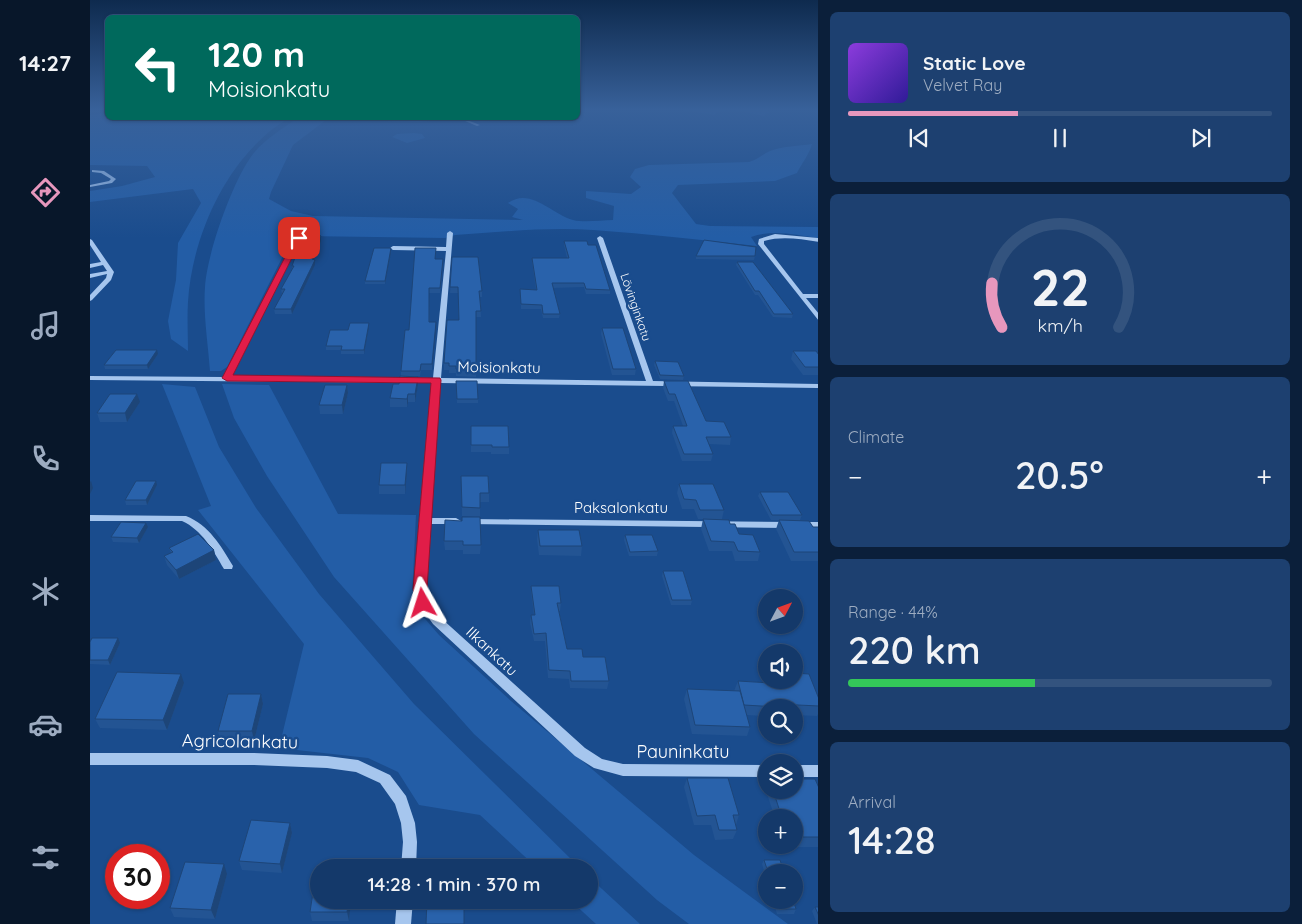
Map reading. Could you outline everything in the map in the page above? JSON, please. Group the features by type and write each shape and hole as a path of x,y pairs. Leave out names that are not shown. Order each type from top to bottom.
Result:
{"street":[{"path":"90,166 99,166 98,169 92,172"},
{"path":"90,186 110,182 114,179 102,172 92,172"},
{"name":"Ilkankatu","path":"450,233 424,521 420,589 423,603 437,621 580,752 600,764"},
{"path":"818,240 785,236 761,240 761,244 818,319"},
{"path":"227,378 299,238"},
{"name":"Lövinginkatu","path":"600,238 650,383"},
{"path":"393,248 448,249"},
{"path":"90,266 105,263"},
{"path":"90,276 111,272"},
{"path":"800,296 818,296"},
{"name":"Moisionkatu","path":"90,378 436,380 818,386"},
{"path":"90,518 183,518 192,521 200,525 228,566"},
{"name":"Paksalonkatu","path":"424,521 818,525"},
{"name":"Agricolankatu","path":"90,759 253,759 327,762 358,766 385,779 401,801 408,822 410,842 409,859"},
{"name":"Pauninkatu","path":"600,764 623,770 758,771"},
{"path":"803,771 818,771"},
{"path":"403,924 404,909"}],"lane":[{"path":"90,241 111,272 109,278 90,299"}],"shaded area":[{"path":"90,152 248,152 218,198 206,223 197,249 191,276 188,308 188,351 171,339 168,321 176,280 178,243 201,203 193,189 90,202 90,191 122,186 155,177 147,166 90,165"},
{"path":"255,152 290,152 269,199 291,211 313,216 523,220 512,217 518,209 508,203 516,199 525,198 541,203 573,220 588,221 613,220 614,206 586,198 586,191 631,194 641,187 630,177 635,169 649,165 749,162 768,152 808,152 797,173 775,181 678,185 672,193 696,224 710,226 818,227 818,238 784,233 768,233 751,237 757,246 576,229 507,231 455,235 445,238 304,236 293,239 283,256 227,367 221,371 210,371 205,318 207,273 222,218 237,181"},
{"path":"162,384 195,387 219,447 256,508 319,594 414,704 571,859 527,859 480,815 419,805 398,772 368,758 279,748 304,644 198,510 211,506"},
{"path":"222,384 269,385 338,514 416,515 412,597 420,613 439,635 511,701 694,855 758,902 758,909 768,909 788,924 689,924 657,900 474,734 334,577 267,476 234,418"},
{"path":"598,885 640,924 596,924 580,909 598,909"}],"building":[{"path":"313,232 321,236 312,259 315,260 291,309 274,309 285,289 281,289 294,266 292,266 299,246 305,246"},
{"path":"704,240 756,247 755,256 696,256"},
{"path":"564,241 587,241 588,245 596,245 610,290 586,289 584,283 552,283 560,314 543,314 542,305 521,304 520,289 537,290 532,258 569,258"},
{"path":"374,248 391,248 385,281 365,281"},
{"path":"415,248 436,248 435,259 443,259 440,288 429,288 429,322 436,322 432,364 421,364 420,371 401,371 405,330 409,330"},
{"path":"452,257 478,257 482,291 479,291 481,311 476,311 476,370 456,369 456,366 449,366 449,363 444,363 447,320 459,320 458,287 450,287"},
{"path":"737,262 753,262 793,314 774,314 759,291 755,291"},
{"path":"350,323 369,323 364,350 341,350 342,346 326,346 330,330 348,330"},
{"path":"602,328 623,328 636,369 613,369"},
{"path":"116,350 157,350 147,365 104,365"},
{"path":"793,351 816,351 818,354 818,367 805,367"},
{"path":"655,361 678,362 684,376 660,375"},
{"path":"400,376 418,377 415,394 408,394 407,399 390,398 393,384 399,384"},
{"path":"456,381 477,381 478,399 457,399"},
{"path":"664,381 688,381 706,421 724,422 731,437 706,437 713,454 684,454 673,426 687,426 675,394 669,394"},
{"path":"325,385 347,385 342,405 319,405"},
{"path":"110,394 137,394 125,413 97,413"},
{"path":"471,426 508,426 509,447 471,445"},
{"path":"381,463 407,463 405,485 379,485"},
{"path":"461,476 488,476 489,493 480,493 480,508 462,507"},
{"path":"136,481 156,481 146,500 125,500"},
{"path":"679,484 713,484 724,510 700,510 696,500 684,499"},
{"path":"760,492 788,492 802,515 772,515"},
{"path":"462,517 480,517 481,545 463,545 463,541 444,541 445,520 462,521"},
{"path":"703,519 729,520 730,524 735,524 739,534 753,535 760,552 738,551 734,542 711,541"},
{"path":"779,520 809,521 813,527 818,527 818,552 794,552"},
{"path":"121,522 146,523 137,538 111,537"},
{"path":"538,530 579,530 582,546 540,546"},
{"path":"198,534 214,550 176,570 164,556 173,552 169,548"},
{"path":"625,535 652,535 658,551 630,552"},
{"path":"663,571 683,571 692,600 672,600"},
{"path":"531,586 559,586 561,603 557,603 567,649 582,649 583,657 605,657 609,681 571,681 570,671 549,670 546,633 534,634 531,615 535,615"},
{"path":"92,638 118,638 108,660 90,660 90,642"},
{"path":"117,672 181,674 163,720 95,719"},
{"path":"803,674 809,674 818,696 818,706 803,705 803,699 758,699 758,706 744,705 738,681 758,682 758,689 803,689"},
{"path":"687,689 740,691 750,727 695,725"},
{"path":"228,694 261,694 252,731 218,731"},
{"path":"687,778 728,778 739,815 733,815 737,830 719,830 715,815 697,816"},
{"path":"803,779 815,779 818,786 818,837 803,837 803,809 779,809 776,799 803,799"},
{"path":"251,820 290,823 280,864 239,861"},
{"path":"764,860 780,860 781,864 765,864"},
{"path":"185,862 224,864 211,910 170,908"},
{"path":"310,909 348,909 347,912 310,912"},
{"path":"427,909 464,909 464,924 426,924"}],"route":[{"path":"299,238 227,378 436,380 420,589 423,603"}]}
